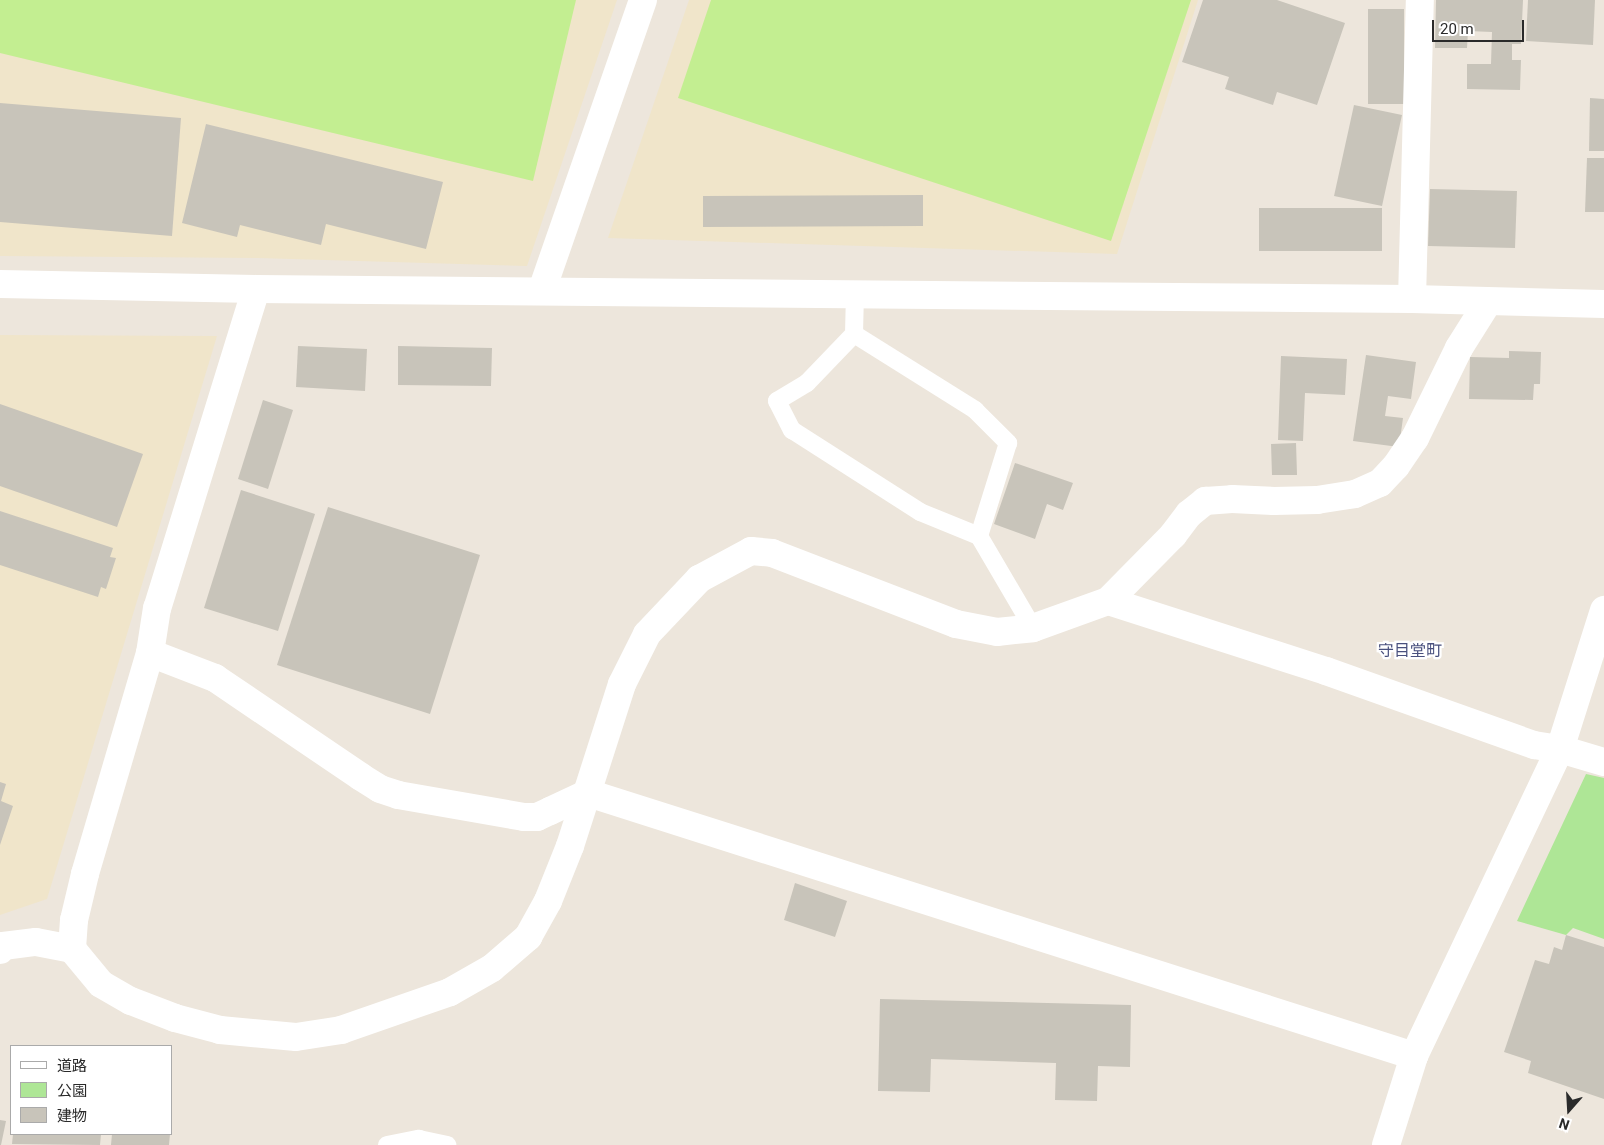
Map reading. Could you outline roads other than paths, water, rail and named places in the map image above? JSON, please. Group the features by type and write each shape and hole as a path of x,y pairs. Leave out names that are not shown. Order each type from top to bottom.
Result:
{"street":[{"path":"542,290 643,0"},
{"path":"1412,299 1420,0"},
{"path":"0,284 256,289 1412,299 1604,304"},
{"path":"72,949 74,920 85,874 150,652 157,608 256,289"},
{"path":"0,950 3,946 36,942 72,949 100,984 131,1001 175,1018 220,1030 296,1037 341,1030 450,992 492,968 528,937 548,901 588,793 622,684 647,634 698,580 751,551 772,553 956,624 996,632 1033,628 1108,601 1173,535 1189,514 1205,501 1232,498 1274,502 1317,500 1355,494 1380,483 1396,466 1415,438 1459,348 1488,302"},
{"path":"1108,601 1326,671 1534,745 1560,749 1604,762"},
{"path":"1386,1145 1414,1056 1560,749 1604,610"},
{"path":"150,652 215,678 361,777 380,789 398,795 524,817 543,814 588,793 1414,1056"}],"lane":[{"path":"855,293 854,334 806,383 777,401 792,430 920,512 978,536 1033,628"},
{"path":"854,334 975,410 1008,443 978,536"},
{"path":"387,1145 419,1139 447,1145"}],"district":[{"name":"守目堂町","path":"1410,651"}]}
